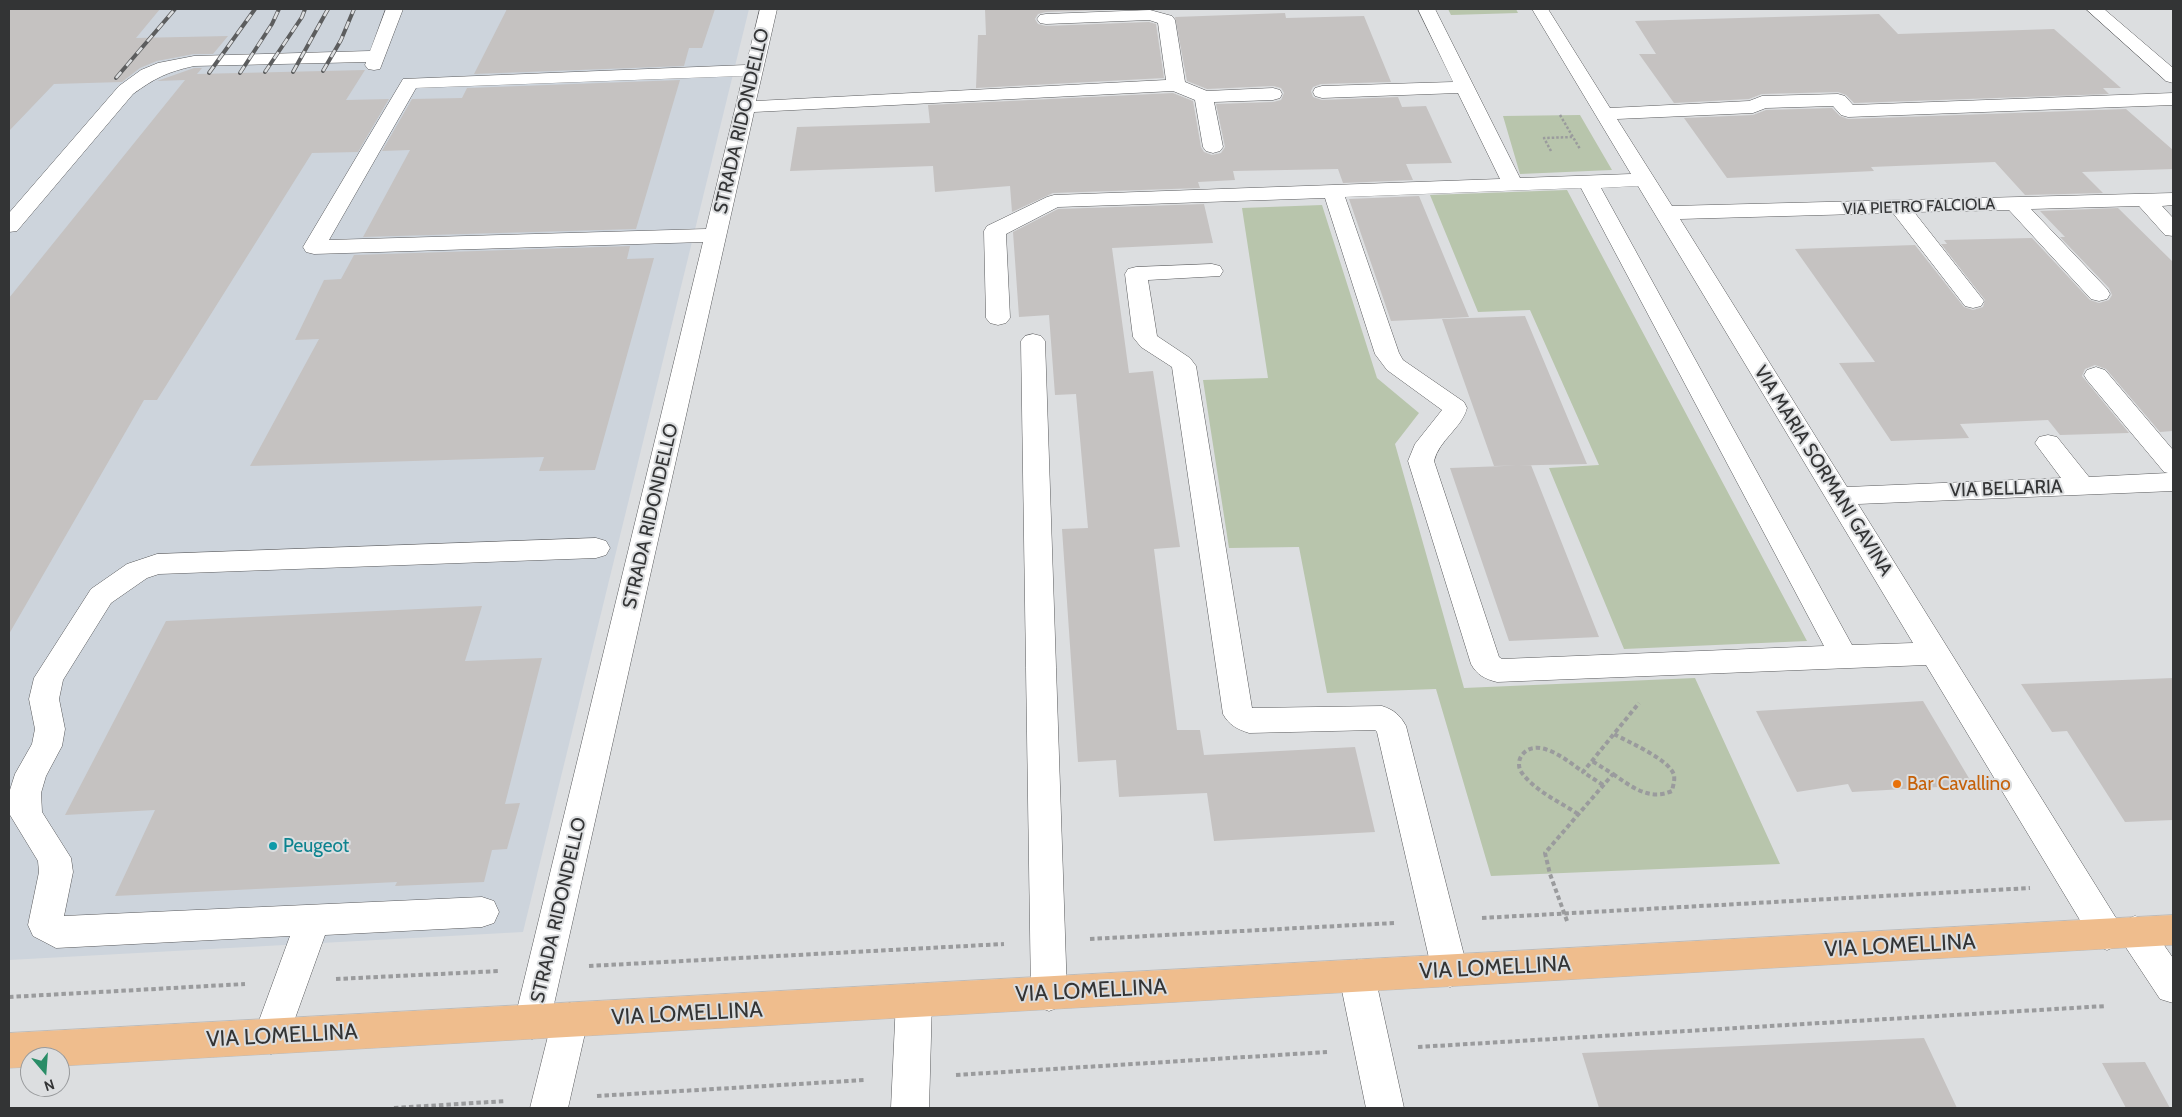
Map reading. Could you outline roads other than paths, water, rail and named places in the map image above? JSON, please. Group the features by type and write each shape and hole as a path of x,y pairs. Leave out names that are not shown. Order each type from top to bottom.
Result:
{"main road":[{"name":"VIA LOMELLINA","path":"9,1051 2173,930"}],"street":[{"path":"9,226 126,90 148,74 164,67 194,61 375,61 394,9"},
{"name":"STRADA RIDONDELLO","path":"532,1022 768,9"},
{"path":"1426,9 1513,184"},
{"name":"VIA MARIA SORMANI GAVINA","path":"1540,9 2076,885 2173,987"},
{"path":"2094,9 2173,77"},
{"path":"1046,19 1150,15 1166,20 1176,85"},
{"path":"716,235 314,247 410,83 754,70"},
{"path":"746,107 1176,85 1204,97 1273,94"},
{"path":"1322,92 1465,87"},
{"path":"1204,97 1214,147"},
{"path":"1604,114 1754,108 1762,102 1838,100 1848,111 2173,99"},
{"path":"998,318 995,231 1054,201 1645,180"},
{"path":"1588,182 1844,657"},
{"path":"1332,191 1386,354 1395,365 1455,408 1454,412 1424,450 1421,461 1486,664 1497,671 1935,653"},
{"path":"2145,200 2173,230"},
{"name":"VIA PIETRO FALCIOLA","path":"1665,213 2173,200"},
{"path":"2015,204 2098,294"},
{"path":"1900,207 1973,301"},
{"path":"1212,271 1136,274 1145,337 1149,342 1184,366 1238,714 1249,721 1382,718 1391,726 1450,971"},
{"path":"1033,342 1049,994"},
{"path":"2096,375 2173,466"},
{"path":"2048,443 2082,486"},
{"name":"VIA BELLARIA","path":"1839,496 2173,482"},
{"path":"482,912 56,932 45,925 56,872 54,858 26,816 25,793 31,774 47,746 50,729 44,699 49,678 102,596 137,571 157,564 596,548"},
{"path":"271,1037 313,920"},
{"path":"1357,976 1385,1108"},
{"path":"910,1093 914,1001"},
{"path":"550,1104 570,1020"}],"railway":[{"path":"116,78 175,9"},
{"path":"209,73 255,9"},
{"path":"240,73 272,24 279,9"},
{"path":"265,72 302,17 305,9"},
{"path":"293,72 328,9"},
{"path":"323,71 341,40 354,9"}],"place":[{"name":"Bar Cavallino","path":"1897,784"},
{"name":"Peugeot","path":"273,846"}]}
